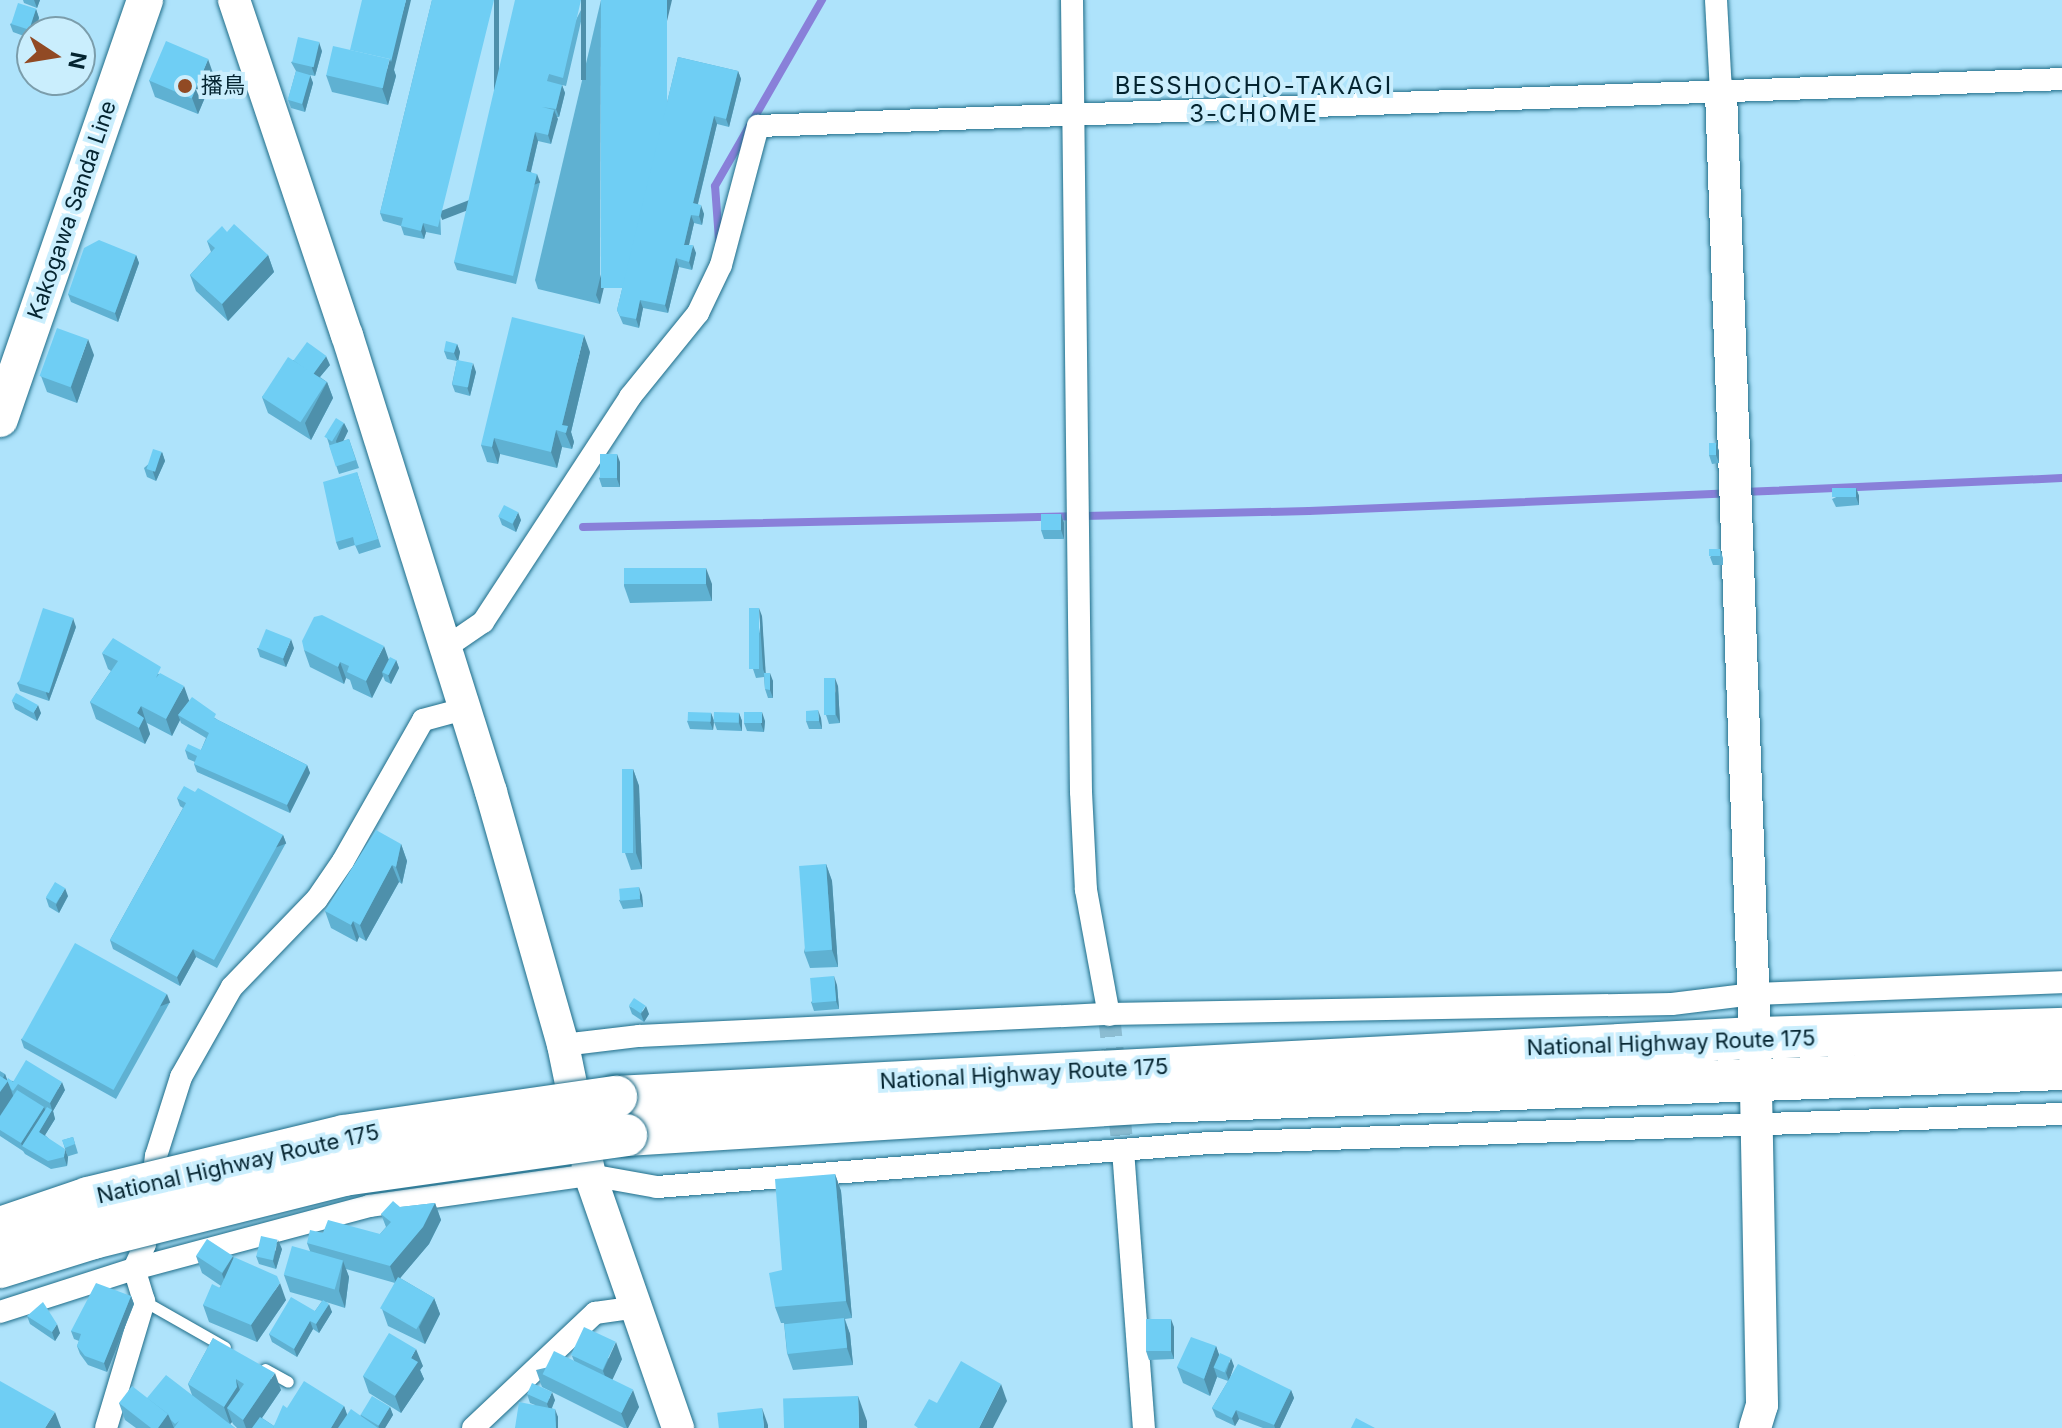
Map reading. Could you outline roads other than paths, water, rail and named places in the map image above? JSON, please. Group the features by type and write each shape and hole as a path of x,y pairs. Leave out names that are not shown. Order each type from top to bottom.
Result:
{"highway":[{"name":"National Highway Route 175","path":"0,1228 88,1198 344,1136 1755,1038 2062,1029"},
{"name":"National Highway Route 175","path":"0,1267 93,1238 343,1175 621,1116 1157,1102 2062,1069"}],"main road":[{"name":"Kakogawa Sanda Line","path":"0,419 145,0"}],"street":[{"path":"234,0 445,648 461,710 491,792 563,1045 590,1175 678,1428"},
{"path":"1072,0 1076,113 1081,792 1086,890 1109,1014"},
{"path":"1716,0 1755,1038 1762,1405 1755,1428"},
{"path":"445,648 483,622 630,397 698,313 721,265 758,126 2062,79"},
{"path":"106,1428 144,1301 134,1269 145,1244 156,1156 181,1077 232,987 317,899 423,720 461,710"},
{"path":"563,1045 639,1036 1109,1014 1672,1004 1753,994 2062,982"},
{"path":"0,1312 134,1269 369,1206 590,1175 657,1187 1123,1150 2062,1114"},
{"path":"1123,1150 1144,1428"},
{"path":"473,1428 595,1313 637,1307"}],"lane":[{"path":"144,1301 236,1353"},
{"path":"249,1360 288,1382"}],"waterway":[{"path":"719,240 715,186 822,0"},
{"path":"1743,492 2062,478"},
{"path":"583,527 1309,511 1730,493"}],"tunnel":[{"path":"1109,1015 1123,1150"}],"place":[{"name":"播鳥","path":"185,86"}],"district":[{"name":"BESSHOCHO-TAKAGI 3-CHOME","path":"1254,100"}]}
